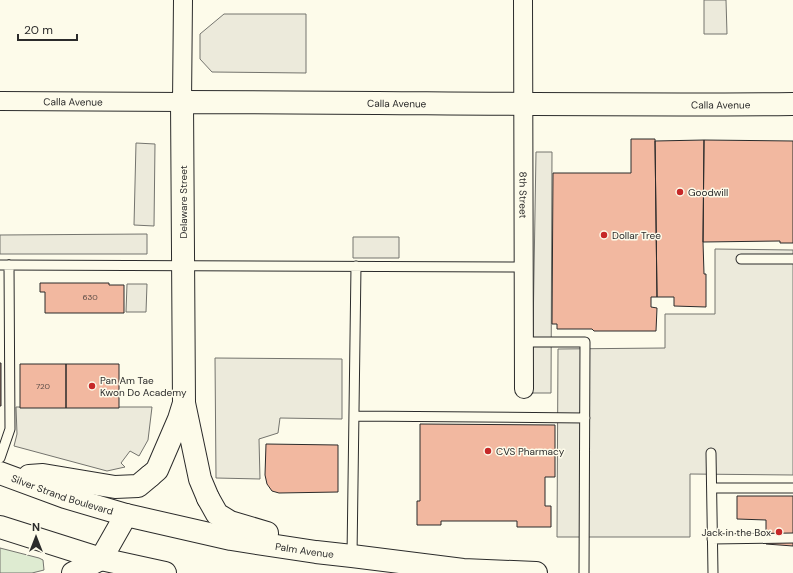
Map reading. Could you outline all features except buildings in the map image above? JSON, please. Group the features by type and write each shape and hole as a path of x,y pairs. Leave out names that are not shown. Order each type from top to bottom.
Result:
{"main road":[{"name":"Calla Avenue","path":"182,102 523,103 609,105 793,104"},
{"name":"Delaware Street","path":"182,102 184,403 200,479 217,514 230,522 280,536 316,552"},
{"name":"Delaware Street","path":"7,475 43,475 114,488 138,486 158,470 184,403"},
{"name":"Silver Strand Boulevard","path":"7,475 65,497 126,515"},
{"name":"Palm Avenue","path":"126,515 231,539 316,552 463,570 536,573"},
{"path":"73,573 101,558 126,515"},
{"path":"0,527 101,558 153,572"}],"street":[{"name":"Delaware Street","path":"182,102 183,0"},
{"name":"8th Street","path":"523,0 524,389"},
{"name":"Calla Avenue","path":"0,101 182,102"}],"lane":[{"path":"741,259 793,259"},
{"path":"0,458 10,429 4,265 524,267"},
{"path":"352,556 356,266"},
{"path":"524,342 585,342 584,573"},
{"path":"354,416 585,418"},
{"path":"711,453 713,573"},
{"path":"712,488 793,488"},
{"path":"712,538 793,538"}],"green space":[{"path":"0,548 43,560 44,570 32,573 0,573"}],"shaded area":[{"path":"704,0 726,0 727,34 704,34"},
{"path":"224,14 306,14 306,73 212,72 200,59 200,34"},
{"path":"136,143 155,144 154,226 134,225"},
{"path":"536,152 552,152 551,393 532,393"},
{"path":"147,234 147,254 0,254 0,235"},
{"path":"353,237 399,237 399,258 353,258"},
{"path":"715,249 793,250 793,475 690,474 690,537 557,537 558,349 665,348 665,314 715,314"},
{"path":"127,284 147,284 146,312 126,312"},
{"path":"215,358 342,359 342,419 280,418 278,433 259,439 260,479 216,478"},
{"path":"16,407 152,407 148,440 139,456 130,451 121,463 125,467 107,471 14,446 17,434"}],"place":[{"name":"Goodwill","path":"680,192"},
{"name":"Dollar Tree","path":"604,235"},
{"name":"Pan Am Tae Kwon Do Academy","path":"92,386"},
{"name":"CVS Pharmacy","path":"488,451"},
{"name":"Jack in the Box","path":"779,532"}]}
